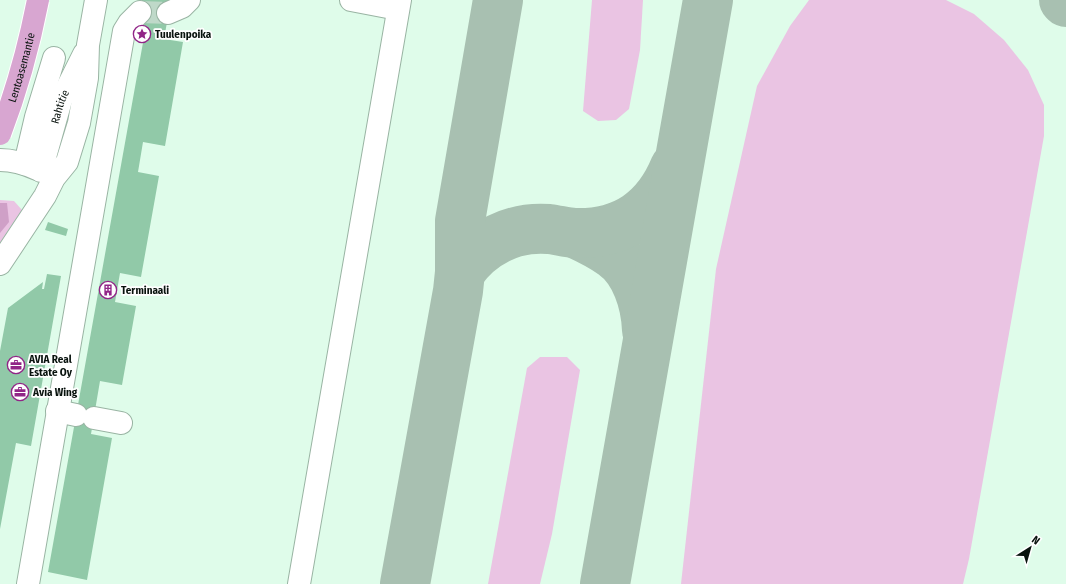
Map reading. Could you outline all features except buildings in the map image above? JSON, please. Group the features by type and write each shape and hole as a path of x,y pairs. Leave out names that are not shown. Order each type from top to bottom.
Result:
{"main road":[{"name":"Lentoasemantie","path":"0,134 20,76 32,32 38,0"}],"street":[{"name":"Rahtitie","path":"40,171 68,162 79,123 87,78 88,45 96,0"},
{"path":"168,13 182,7 189,0"},
{"path":"299,584 399,5 351,0"},
{"path":"28,584 76,415 124,31 129,23 140,12"},
{"name":"Rahtitie","path":"0,264 42,201 40,171 61,100 88,45"},
{"path":"0,160 8,160 40,171 36,117 54,58"},
{"path":"76,415 121,423"}],"shaded area":[{"path":"592,0 643,0 640,50 629,109 616,120 598,121 583,111"},
{"path":"809,0 946,0 974,14 1004,40 1028,70 1044,105 1044,136 969,559 963,584 681,584 716,269 757,86 790,26"},
{"path":"0,200 14,201 22,210 0,243"},
{"path":"0,203 7,203 9,222 0,233"},
{"path":"540,357 567,357 580,370 552,534 540,584 488,584 527,368"}],"taxiway":[{"path":"405,584 458,291 460,272 460,221 498,0"},
{"path":"605,584 708,0"},
{"path":"460,272 468,262 487,245 498,238 523,230 549,229 573,233 593,232 624,224 637,217 659,196 668,183 675,167"},
{"path":"575,233 608,251 621,261 628,269 634,278 642,298 647,330"}],"tunnel":[{"path":"140,12 168,13"}],"place":[{"name":"Tuulenpoika","path":"142,34"},
{"name":"Terminaali","path":"108,290"},
{"name":"AVIA Real Estate Oy","path":"16,365"},
{"name":"Avia Wing","path":"20,392"}]}
